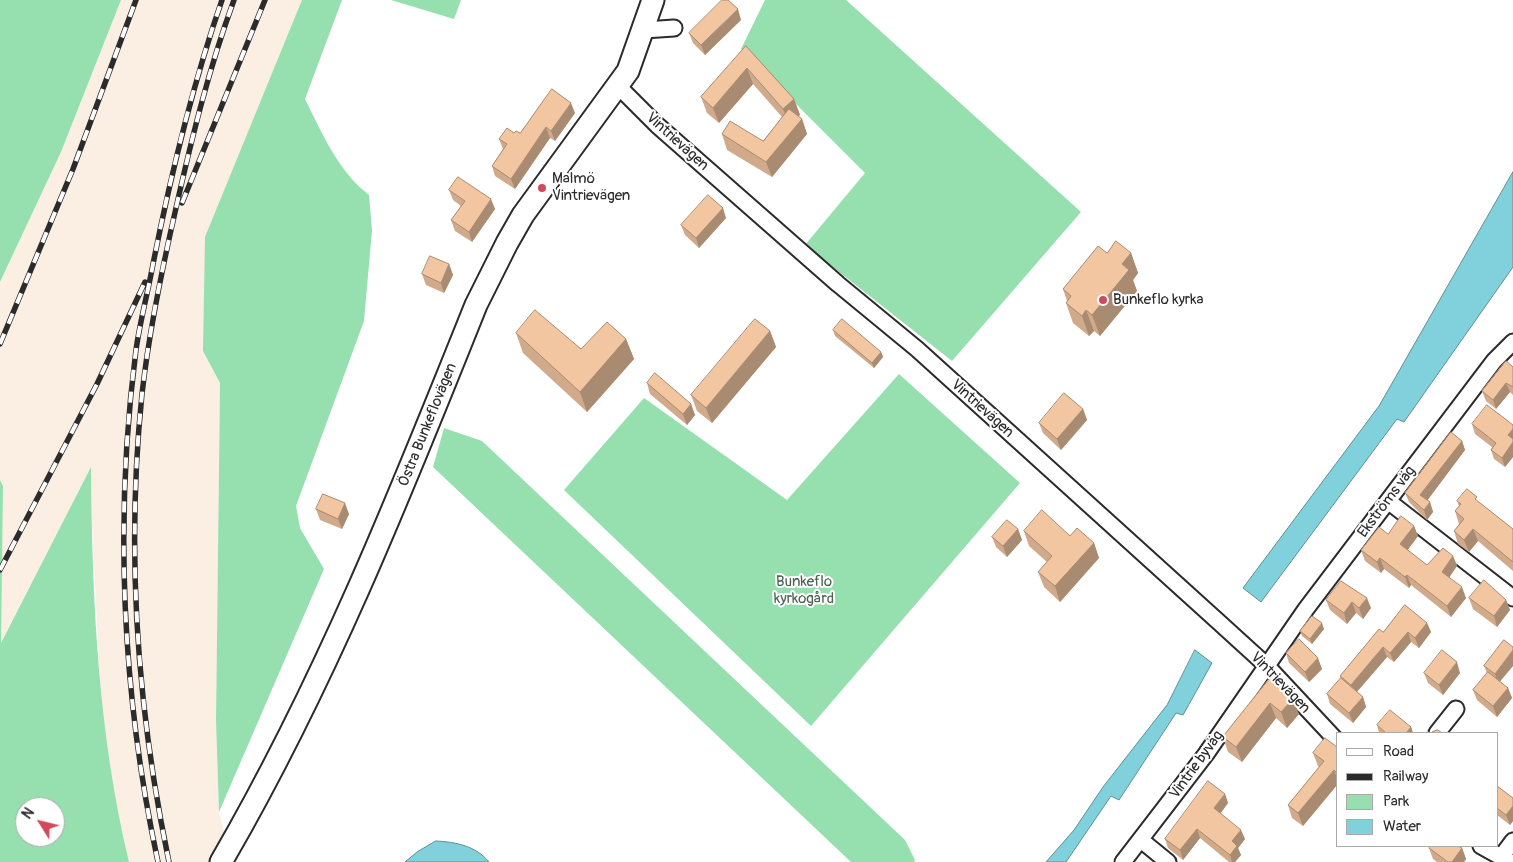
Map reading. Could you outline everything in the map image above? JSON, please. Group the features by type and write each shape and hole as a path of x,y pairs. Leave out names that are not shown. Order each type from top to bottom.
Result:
{"street":[{"name":"Östra Bunkeflovägen","path":"221,862 314,687 371,564 492,270 523,215 628,71 653,0"},
{"path":"644,30 674,28"},
{"name":"Vintrievägen","path":"618,86 657,125 716,178 838,284 917,349 1267,666 1336,741"},
{"name":"Ekströms väg","path":"1267,666 1306,609 1494,361 1513,342"},
{"path":"1388,501 1513,598"},
{"name":"Vintrie byväg","path":"1123,862 1206,754 1267,666"},
{"path":"1438,732 1456,710"},
{"path":"1141,840 1168,862"},
{"path":"1483,847 1506,859 1513,841"}],"shaded area":[{"path":"121,0 302,0 290,34 203,351 220,383 216,721 219,812 232,862 129,862 115,802 101,703 91,468 0,644 3,486 0,480 0,282 61,152"}],"green space":[{"path":"0,0 121,0 61,152 0,282"},
{"path":"302,0 342,0 305,99 332,151 348,175 369,195 372,230 364,321 296,506 300,528 324,569 219,812 216,721 220,383 203,351 205,237"},
{"path":"391,0 461,0 454,19"},
{"path":"765,0 846,0 1081,212 952,361 805,245 865,173 741,49"},
{"name":"Bunkeflo kyrkogård","path":"899,374 1020,483 811,726 564,490 644,398 787,500"},
{"path":"444,428 482,441 905,840 915,860 914,862 851,862 433,467"},
{"path":"91,467 93,567 99,666 110,765 129,862 0,862 0,480 3,486 1,643"}],"water":[{"path":"1513,172 1513,267 1404,422 1397,419 1261,602 1243,588 1379,406"},
{"path":"1195,650 1212,663 1183,715 1176,713 1119,800 1111,796 1066,862 1046,862 1074,830 1103,787 1167,705"},
{"path":"436,841 451,842 465,846 478,852 489,862 405,862 417,852"}],"building":[{"path":"722,0 728,0 738,9 701,45 689,33"},
{"path":"746,46 794,99 783,109 747,68 713,108 701,97"},
{"path":"552,89 571,103 551,131 546,127 511,179 492,166 507,144 499,139 507,128 514,133 516,131 520,133"},
{"path":"789,109 802,119 766,162 722,134 730,121 763,141"},
{"path":"458,177 491,199 469,232 451,220 465,201 449,190"},
{"path":"708,195 723,208 696,238 681,225"},
{"path":"1116,241 1131,253 1122,264 1129,270 1092,315 1086,310 1082,316 1066,303 1071,296 1063,289 1098,246 1107,253"},
{"path":"430,256 449,264 441,283 422,274"},
{"path":"535,310 581,349 607,322 626,339 580,392 516,333"},
{"path":"755,319 770,331 706,408 691,395"},
{"path":"842,319 881,352 872,363 833,330"},
{"path":"1506,361 1513,367 1513,387 1506,383 1493,400 1482,391"},
{"path":"655,373 691,404 683,414 647,383"},
{"path":"1064,393 1083,409 1057,439 1039,423"},
{"path":"1487,405 1513,425 1513,429 1508,435 1513,439 1513,442 1502,458 1491,450 1496,443 1472,424"},
{"path":"1451,432 1462,441 1420,495 1430,502 1424,510 1405,493"},
{"path":"1467,489 1477,497 1475,499 1513,529 1513,562 1473,529 1464,540 1454,531 1464,519 1455,511 1461,504 1457,501"},
{"path":"323,494 345,503 338,519 316,509"},
{"path":"1042,510 1070,536 1077,528 1094,543 1055,586 1038,572 1052,556 1024,531"},
{"path":"1401,516 1414,526 1400,544 1427,565 1443,548 1453,556 1442,572 1462,587 1447,606 1407,575 1405,577 1380,558 1377,562 1361,550 1379,527 1388,534"},
{"path":"1007,520 1018,529 1003,546 992,537"},
{"path":"1484,580 1506,600 1494,616 1469,598"},
{"path":"1341,581 1367,598 1359,608 1352,602 1344,613 1326,600"},
{"path":"1405,605 1427,623 1415,638 1408,632 1390,653 1383,647 1351,685 1340,676 1379,629 1383,632"},
{"path":"1312,616 1322,623 1310,639 1300,631"},
{"path":"1299,639 1318,658 1305,672 1286,653"},
{"path":"1504,640 1513,647 1513,650 1495,674 1484,666"},
{"path":"1442,650 1457,662 1439,685 1424,673"},
{"path":"1488,672 1508,688 1493,706 1473,690"},
{"path":"1270,678 1293,699 1281,712 1270,703 1236,747 1223,737"},
{"path":"1341,678 1363,697 1349,713 1327,694"},
{"path":"1390,710 1411,727 1407,732 1385,732 1377,725"},
{"path":"1325,738 1336,746 1336,772 1334,770 1298,813 1288,805 1324,761 1313,753"},
{"path":"1208,781 1225,794 1214,808 1241,830 1232,841 1237,846 1230,855 1197,829 1180,850 1165,839"},
{"path":"1498,787 1513,798 1513,806 1506,815 1498,809"},
{"path":"1429,848 1462,848 1452,862 1448,862"}],"railway":[{"path":"0,344 73,169 136,0"},
{"path":"158,862 136,735 129,671 124,543 125,478 129,414 136,350 167,197 183,130 222,0"},
{"path":"169,862 149,746 137,629 135,570 137,453 145,370 166,254 188,155 217,51 234,0"},
{"path":"182,203 265,0"},
{"path":"0,570 97,384 145,282"}],"place":[{"name":"Malmö Vintrievägen","path":"542,188"},
{"name":"Bunkeflo kyrka","path":"1103,300"}]}
